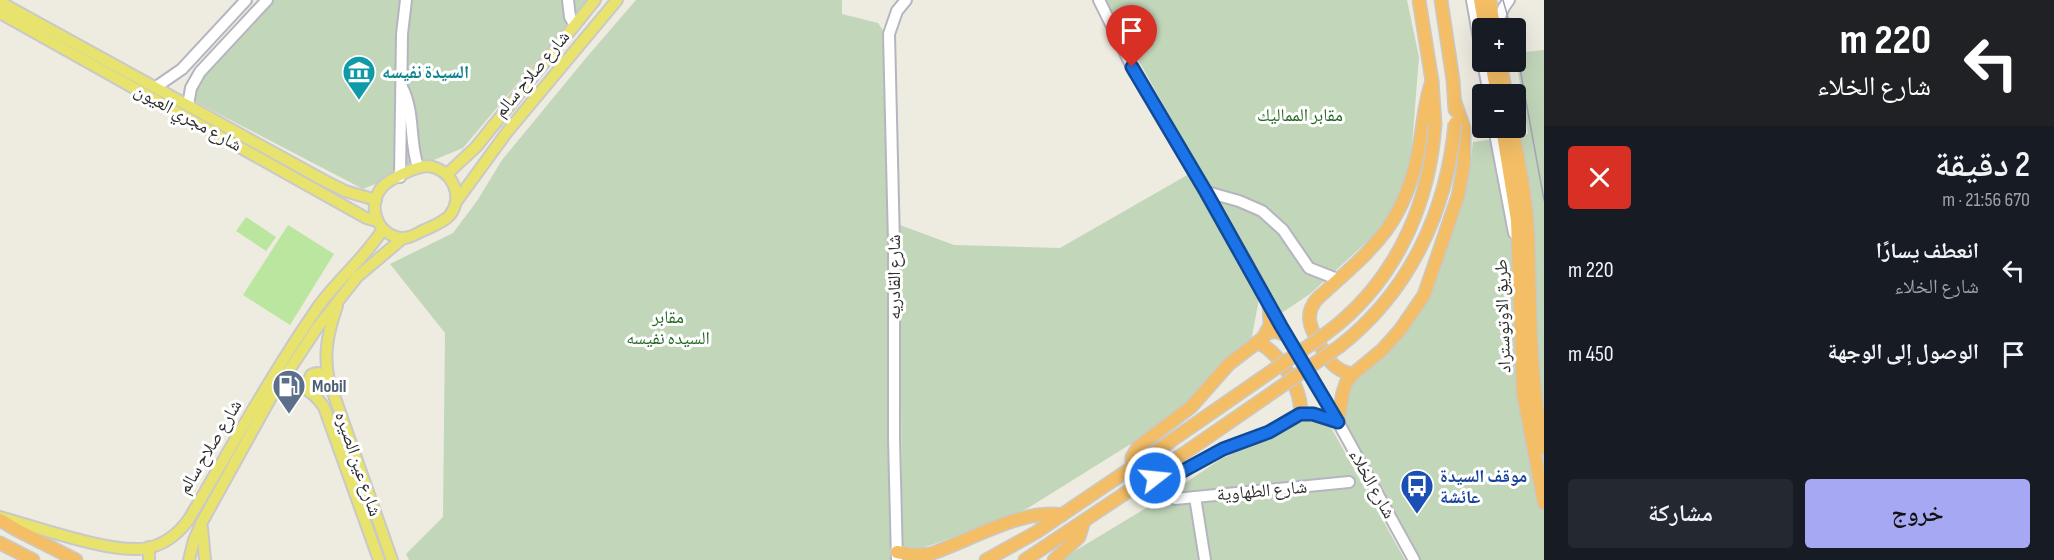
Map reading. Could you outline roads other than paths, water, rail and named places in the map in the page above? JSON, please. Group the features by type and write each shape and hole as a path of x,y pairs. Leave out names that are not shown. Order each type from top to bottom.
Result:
{"highway":[{"path":"986,560 1035,533 1132,468 1332,328 1368,294 1394,260 1412,224 1428,175 1435,124 1432,81 1419,0"},
{"path":"1025,560 1340,346 1365,325 1387,301 1416,258 1437,213 1449,170 1455,123 1455,102 1441,0"},
{"path":"1480,0 1483,18"},
{"path":"1490,0 1493,18"},
{"path":"1353,374 1341,371 1331,364 1309,324 1309,314 1314,302 1379,241 1400,210 1414,171 1424,108 1432,81"},
{"path":"1146,479 1179,473 1223,449 1269,432 1300,414 1313,414 1338,422 1343,392 1353,374 1391,341 1409,319 1424,295 1454,207 1462,175 1464,128 1455,102"},
{"name":"طريق الاوتوستراد","path":"1504,138 1514,195 1519,252 1523,393 1544,503"},
{"name":"طريق الاوتوستراد","path":"1514,138 1526,211 1531,357 1536,409 1544,447"},
{"path":"1262,338 1270,325 1269,303"},
{"path":"1132,468 1132,457 1138,447 1191,407 1229,364 1274,331 1286,335"},
{"path":"1262,338 1278,357 1300,397 1300,414"},
{"path":"897,556 930,554 1026,516 1047,513 1062,515"},
{"path":"0,518 15,529 76,560"},
{"path":"1054,560 1075,542 1082,532 1084,521"},
{"path":"0,543 33,560"}],"main road":[{"name":"شارع صلاح سالم","path":"447,174 481,140 596,0"},
{"name":"شارع صلاح سالم","path":"456,202 507,132 617,0"},
{"name":"شارع مجري العيون","path":"0,2 335,187 375,200"},
{"name":"شارع مجري العيون","path":"0,13 380,225"},
{"path":"418,167 434,167 447,174 455,187 456,202 452,211 442,222 411,237 403,238 391,235 380,225 375,211 375,200 383,186 418,167"},
{"name":"شارع صلاح سالم","path":"149,548 169,539 184,525 307,323 334,286 372,246 380,225"},
{"name":"شارع صلاح سالم","path":"189,560 202,522 275,391 340,297 369,265 403,238"},
{"name":"شارع عين الصيره","path":"340,297 326,345 329,381 392,560"},
{"path":"310,392 308,380 313,374 322,374 329,381"},
{"path":"275,391 295,386 310,392"},
{"name":"شارع عين الصيره","path":"310,392 327,413 379,560"},
{"path":"0,518 117,547 149,548 149,560"},
{"path":"202,522 204,560"}],"street":[{"path":"156,87 182,69 246,0"},
{"path":"188,105 191,88 200,72 267,0"},
{"path":"400,177 402,34 406,0"},
{"path":"568,0 570,17 574,25"},
{"name":"شارع القادريه","path":"897,556 893,171 889,34 897,11 906,0"},
{"name":"شارع الخلاء","path":"1099,0 1132,67 1338,422 1414,560"},
{"path":"1472,0 1475,18"},
{"path":"1499,18 1509,0"},
{"path":"401,84 409,102 414,152 418,167"},
{"path":"1496,138 1519,252"},
{"path":"1206,192 1239,201 1262,211 1283,230 1306,266 1337,279"},
{"name":"شارع الطهاوية","path":"1175,499 1349,482"},
{"path":"1195,496 1205,560"}],"railway":[{"path":"1503,0 1508,18"},
{"path":"1521,72 1544,200"}],"place":[{"name":"السيدة نفيسه","path":"359,101"},
{"name":"Mobil","path":"289,415"},
{"name":"موقف السيدة عائشة","path":"1417,515"}],"park label":[{"name":"مقابر المماليك","path":"1300,115"},
{"name":"مقابر السيده نفيسه","path":"668,327"}]}
